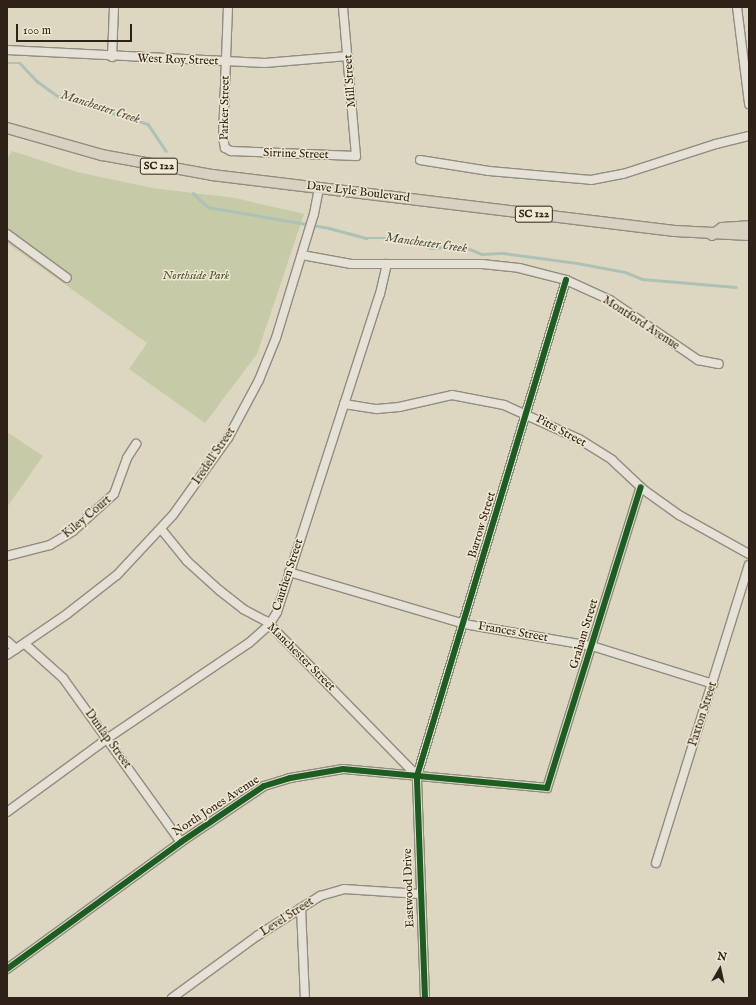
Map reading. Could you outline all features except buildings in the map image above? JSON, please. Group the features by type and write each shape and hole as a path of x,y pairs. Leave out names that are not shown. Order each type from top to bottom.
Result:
{"main road":[{"name":"Dave Lyle Boulevard","path":"7,128 57,144 143,164 319,188 712,235 749,236"},
{"name":"Dave Lyle Boulevard","path":"712,235 722,228 749,226"}],"street":[{"path":"112,57 114,7"},
{"name":"Parker Street","path":"228,7 223,137 225,148 237,152"},
{"name":"Mill Street","path":"343,7 356,156"},
{"path":"737,7 749,104"},
{"name":"West Roy Street","path":"7,50 112,57 226,62 302,62 348,56"},
{"path":"420,160 489,171 591,180 623,174 716,144 749,136"},
{"name":"Sirrine Street","path":"237,152 356,156"},
{"name":"Iredell Street","path":"7,655 67,614 117,574 161,528 210,466 244,409 276,338 314,214 319,188"},
{"path":"7,234 68,278"},
{"name":"Montford Avenue","path":"302,255 351,264 482,264 519,268 566,280 610,300 698,360 719,364"},
{"name":"Cauthen Street","path":"7,812 108,738 249,643 270,625 277,612 380,294 387,264"},
{"name":"Barrow Street","path":"417,776 464,624 566,280"},
{"name":"Pitts Street","path":"344,404 377,409 399,407 452,396 504,405 527,414 579,439 605,456 641,487 679,515 749,554"},
{"name":"Kiley Court","path":"7,556 50,545 73,531 114,494 121,480 127,458 136,444"},
{"name":"Graham Street","path":"547,788 641,487"},
{"name":"Manchester Street","path":"161,528 187,560 220,590 270,625 417,776"},
{"name":"Paxton Street","path":"656,863 749,565"},
{"name":"Frances Street","path":"289,572 464,624 592,646 713,684"},
{"path":"7,642 16,649"},
{"name":"Dunlap Street","path":"25,644 62,678 108,738 181,842"},
{"name":"North Jones Avenue","path":"7,969 181,842 258,789 290,778 342,769 547,788"},
{"name":"Eastwood Drive","path":"417,776 420,894 425,998"},
{"name":"Level Street","path":"172,998 257,936 320,896 344,889 420,894"},
{"path":"301,908 305,998"}],"green space":[{"name":"Northside Park","path":"12,151 77,172 152,188 235,198 304,214 257,354 205,423 129,369 147,343 7,243 7,159"},
{"path":"7,432 43,456 7,507"}],"waterway":[{"name":"Manchester Creek","path":"7,63 20,63 37,81 58,96 148,124 166,151"},
{"name":"Manchester Creek","path":"193,193 208,207 329,228 367,238 399,238 431,248 462,246 482,254 503,253 577,263 625,272 642,279 736,287"}],"cycle path":[{"path":"425,998 417,776 566,280"},
{"path":"7,969 181,842 264,786 290,778 343,769 547,788 641,487"}]}
